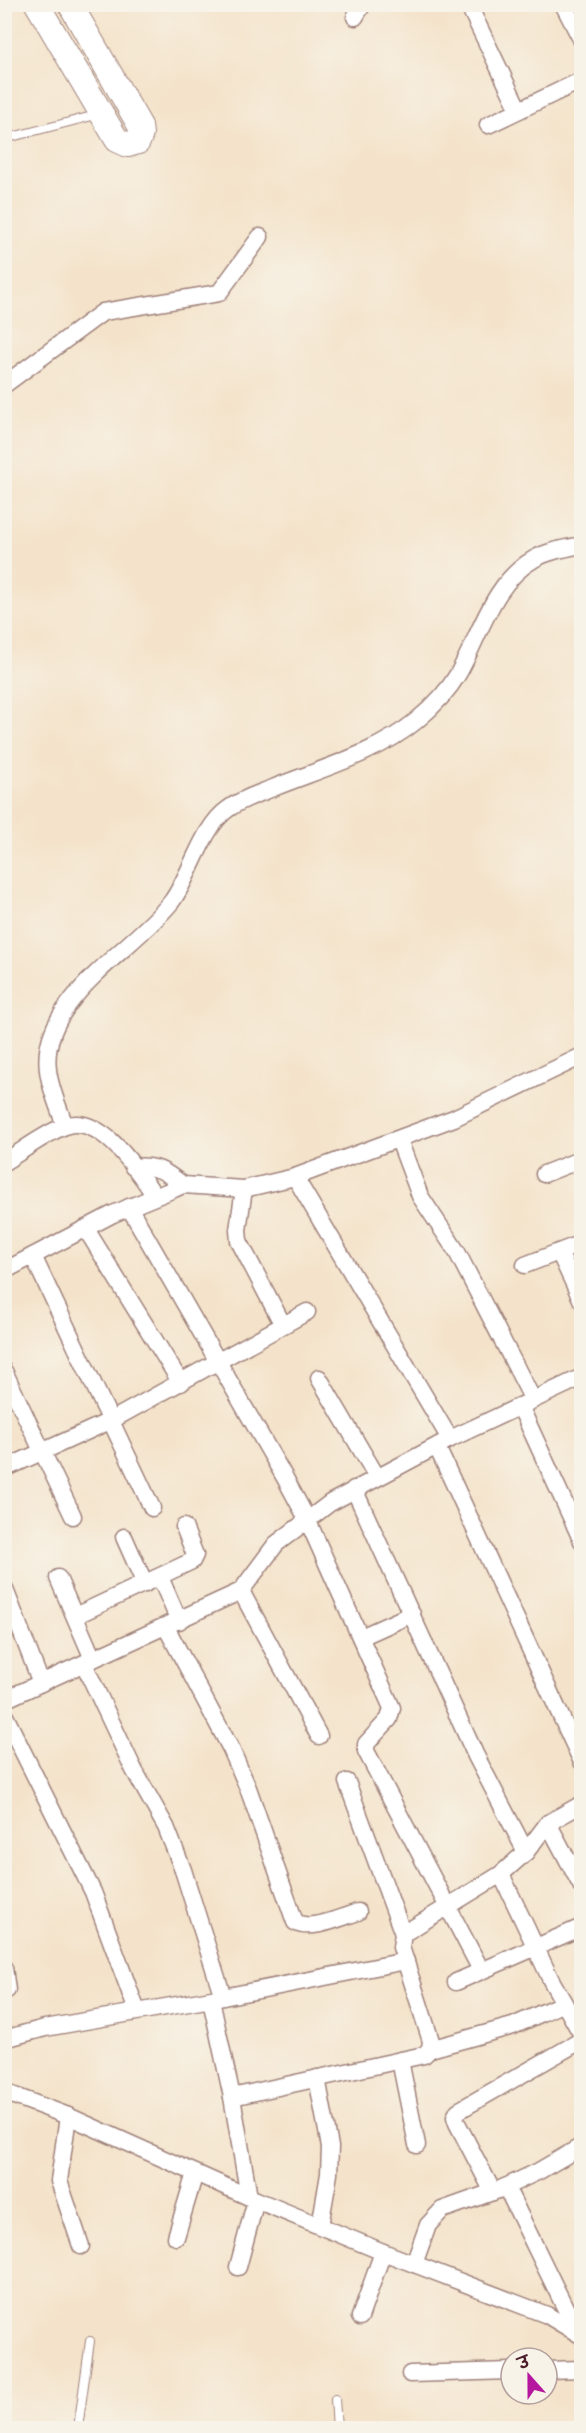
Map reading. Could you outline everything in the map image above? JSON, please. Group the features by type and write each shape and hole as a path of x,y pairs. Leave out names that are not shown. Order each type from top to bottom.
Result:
{"street":[{"path":"37,4 117,140 128,146 138,142 141,134 140,126 70,4"},
{"path":"468,4 519,110"},
{"path":"563,4 582,41"},
{"path":"488,125 582,80"},
{"path":"4,386 103,312 219,293 260,237"},
{"path":"65,1126 48,1069 48,1047 54,1027 67,1004 138,937 172,901 219,815 253,796 391,739 415,722 443,696 458,674 497,594 515,573 535,558 582,545"},
{"path":"4,1271 129,1207 183,1185 244,1189 295,1177 454,1118 582,1056"},
{"path":"4,1162 65,1126 82,1123 92,1125 133,1167 154,1196"},
{"path":"399,1140 420,1196 457,1252 527,1403 582,1541"},
{"path":"544,1174 582,1159"},
{"path":"133,1167 150,1165 158,1167 183,1185"},
{"path":"295,1177 443,1443 577,1740 582,1762"},
{"path":"244,1189 238,1230 239,1241 283,1325"},
{"path":"129,1207 220,1361 307,1519 392,1708 389,1719 366,1744 366,1751 481,1970"},
{"path":"86,1228 181,1383"},
{"path":"525,1265 582,1244"},
{"path":"559,1252 582,1301"},
{"path":"33,1256 152,1508"},
{"path":"4,1469 112,1420 307,1312"},
{"path":"4,1371 73,1516"},
{"path":"4,1700 241,1591 276,1544 307,1519 354,1489 443,1443 582,1377"},
{"path":"319,1378 377,1477"},
{"path":"354,1489 476,1756 526,1852"},
{"path":"75,1616 192,1561 195,1555 184,1527"},
{"path":"124,1537 153,1580 244,1778 269,1842 295,1922 300,1926 310,1926 358,1912"},
{"path":"57,1578 75,1616 89,1661 134,1770 166,1827 183,1870 217,1999 232,2097 253,2198 238,2267"},
{"path":"4,1587 41,1683"},
{"path":"241,1591 319,1736"},
{"path":"361,1637 412,1614"},
{"path":"4,1714 93,1892 136,2012"},
{"path":"347,1782 403,1934 401,1947 431,2041 430,2049"},
{"path":"403,1934 501,1875 526,1852 548,1823 582,1804"},
{"path":"548,1823 582,1887"},
{"path":"501,1875 535,1947 582,2035"},
{"path":"456,1982 582,1927"},
{"path":"4,2039 45,2028 217,1999 406,1961"},
{"path":"4,1968 7,1990"},
{"path":"232,2097 424,2055 430,2049 513,2026 564,2003"},
{"path":"497,2190 457,2123 455,2117 458,2111 582,2040"},
{"path":"400,2060 417,2145"},
{"path":"317,2078 330,2147 329,2174 320,2226"},
{"path":"4,2092 68,2116 195,2173 383,2252 547,2315 579,2333"},
{"path":"68,2116 58,2181 81,2246"},
{"path":"497,2190 539,2171 582,2146"},
{"path":"176,2237 195,2173"},
{"path":"414,2264 433,2218 442,2210 505,2187 579,2333"},
{"path":"360,2317 383,2252"},
{"path":"559,2370 582,2369"},
{"path":"410,2374 499,2371"}],"lane":[{"path":"4,139 101,114"},
{"path":"78,2428 90,2341"},
{"path":"335,2399 337,2428"}]}
